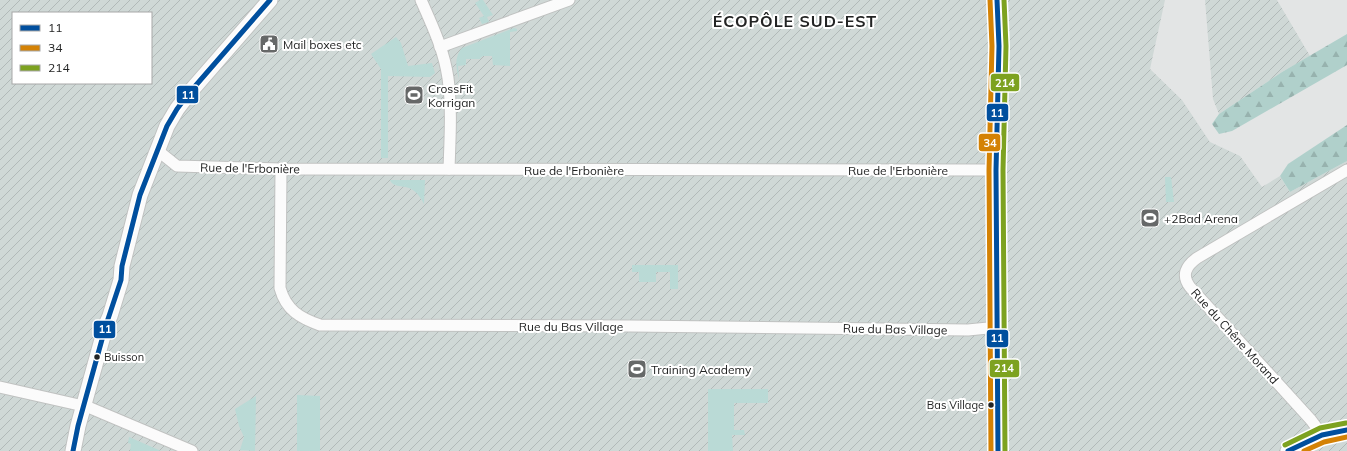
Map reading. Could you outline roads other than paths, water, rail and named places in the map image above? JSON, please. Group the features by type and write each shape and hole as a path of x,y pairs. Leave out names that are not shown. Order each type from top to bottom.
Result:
{"street":[{"path":"72,451 106,325 121,280 122,266 140,195 167,126 177,109 270,0"},
{"path":"421,0 430,19 440,47 448,77 451,106 449,169"},
{"path":"440,47 569,0"},
{"path":"997,0 999,46 996,170 998,451"},
{"name":"Rue de l'Erbonière","path":"157,150 177,166 281,169 996,170"},
{"name":"Rue du Bas Village","path":"281,169 280,288 282,297 295,313 308,321 320,325 630,326 968,330 998,327"},
{"name":"Rue du Chêne Morand","path":"1322,435 1311,420 1190,287 1186,282 1184,273 1191,262 1197,258 1347,170"},
{"path":"0,387 83,406 129,423 192,451"},
{"path":"1288,451 1322,435 1347,430"}],"place":[{"name":"Mail boxes etc","path":"269,44"},
{"name":"CrossFit Korrigan","path":"414,95"},
{"name":"+2Bad Arena","path":"1150,218"},
{"name":"Buisson","path":"97,357"},
{"name":"Training Academy","path":"637,369"},
{"name":"Bas Village","path":"991,405"}],"district":[{"name":"ÉCOPÔLE SUD-EST","path":"795,21"}]}
